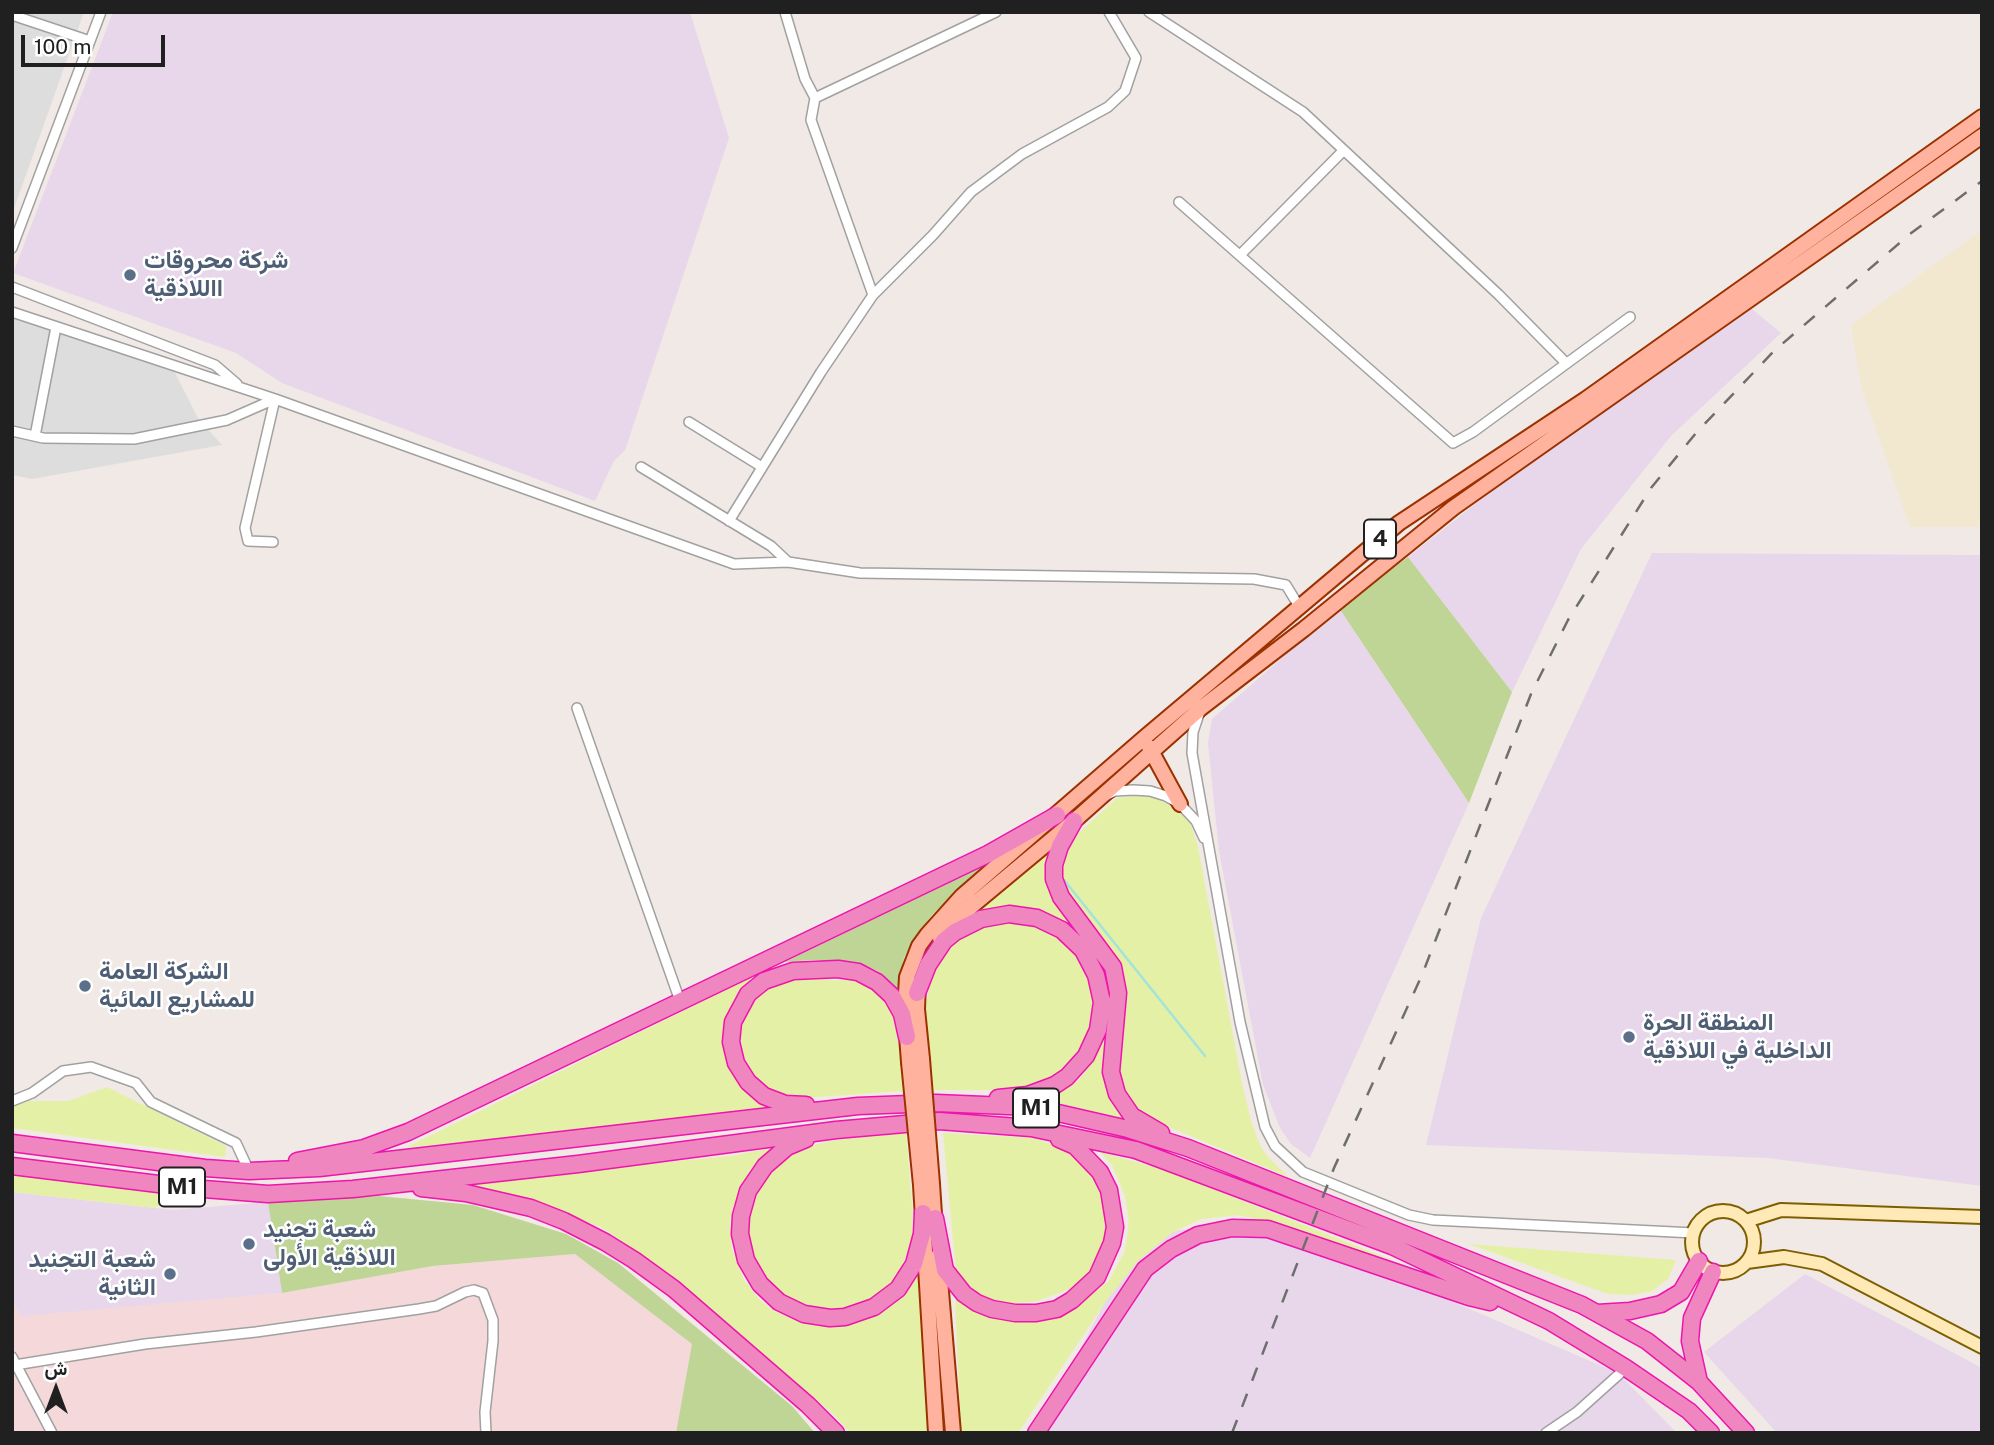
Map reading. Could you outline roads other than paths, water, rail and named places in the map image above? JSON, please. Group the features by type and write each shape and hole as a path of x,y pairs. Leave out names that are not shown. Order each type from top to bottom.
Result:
{"highway":[{"path":"249,1171 364,1148 408,1132 988,854 1057,815"},
{"path":"1074,821 1060,846 1054,865 1054,879 1061,897 1113,967 1118,993 1111,1072 1117,1094 1132,1116 1188,1148"},
{"path":"917,993 935,952 955,932 981,919 1009,914 1037,918 1062,930 1073,939 1090,962 1100,988 1101,1016 1093,1043 1086,1056 1067,1077 1049,1088 1028,1095 936,1103"},
{"path":"858,1106 785,1104 755,1090 736,1063 731,1042 733,1021 741,1002 764,981 783,973 848,970 868,976 892,996 902,1014 907,1037"},
{"name":"M1","path":"12,1143 205,1168 249,1171 319,1168 858,1106 936,1103 1032,1107 1128,1129 1188,1148 1597,1313 1647,1341 1699,1382 1746,1433"},
{"name":"M1","path":"12,1166 257,1194 352,1189 578,1164 836,1130 939,1121 1031,1128 1136,1150 1392,1246 1549,1321 1626,1368 1689,1411 1712,1433"},
{"path":"929,1216 945,1270 964,1294 977,1303 992,1310 1036,1313 1057,1310 1086,1290 1097,1277 1112,1244 1115,1227 1109,1190 1100,1172 1075,1146 1031,1128"},
{"path":"836,1130 788,1147 765,1166 748,1191 741,1216 742,1247 752,1273 769,1294 791,1309 817,1317 845,1317 874,1307 898,1289 914,1264 929,1216"},
{"path":"352,1189 429,1188 466,1193 531,1208 564,1221 624,1254 674,1289 808,1405 836,1433"},
{"path":"1036,1433 1145,1269 1171,1249 1198,1235 1232,1228 1268,1229 1469,1297 1519,1308"},
{"path":"1597,1313 1630,1311 1661,1304 1681,1292 1699,1261"},
{"path":"1699,1382 1690,1341 1692,1318 1713,1272"}],"main road":[{"name":"4","path":"916,1060 907,1037 907,977 923,940 962,896 1399,523 1586,399 1982,117"},
{"name":"4","path":"916,1060 917,993 924,964 947,930 973,905 1100,799 1201,708 1304,629 1452,508 1982,136"},
{"path":"1144,738 1180,804"},
{"path":"916,1060 929,1216 953,1433"},
{"path":"929,1216 936,1433"}],"street":[{"path":"12,248 101,12"},
{"path":"785,12 805,79 815,98 811,120 873,295"},
{"path":"815,98 996,12"},
{"path":"729,521 821,372 873,295 933,235 971,192 1021,154 1108,107 1125,91 1136,58 1109,12"},
{"path":"1149,12 1303,112 1499,295 1566,363"},
{"path":"12,15 90,41"},
{"path":"1240,256 1343,151"},
{"path":"1179,202 1453,443 1473,432 1630,317"},
{"path":"12,287 215,365 242,388"},
{"path":"12,312 275,399 734,564 788,562 860,573 1254,579 1286,584 1300,608"},
{"path":"35,436 56,327"},
{"path":"12,431 35,436 134,439 227,420 275,399"},
{"path":"272,542 248,541 245,528 275,399"},
{"path":"689,422 762,467"},
{"path":"641,467 771,546 788,562"},
{"path":"578,708 680,1001"},
{"path":"1201,708 1193,732 1192,753 1240,1022 1265,1127 1275,1146 1303,1172 1409,1215 1433,1220 1693,1233"},
{"path":"1100,799 1115,792 1150,791 1180,804 1196,821 1210,849"},
{"path":"12,1101 32,1093 63,1072 91,1067 136,1083 151,1102 236,1143 249,1171"},
{"path":"1746,1221 1781,1210 1982,1217"},
{"path":"1747,1262 1755,1246 1751,1228 1746,1221 1731,1212 1713,1213 1698,1224 1693,1233 1694,1253 1699,1261 1713,1272 1732,1272 1747,1262 1784,1257 1822,1264 1982,1347"},
{"path":"52,1433 14,1361 419,1309 436,1306 474,1290 483,1293 493,1320 494,1340 485,1412 486,1433"},
{"path":"1546,1433 1577,1412 1626,1368"}],"waterway":[{"path":"1064,880 1205,1056"}],"railway":[{"path":"1232,1433 1334,1168 1422,975 1531,694 1568,620 1651,488 1696,433 1774,351 1910,234 1982,181"}],"place":[{"name":"شركة محروقات االلاذقية","path":"130,275"},
{"name":"الشركة العامة للمشاريع المائية","path":"85,986"},
{"name":"المنطقة الحرة الداخلية في اللاذقية","path":"1629,1037"},
{"name":"شعبة تجنيد اللاذقية الأولى","path":"249,1244"},
{"name":"شعبة التجنيد الثانية","path":"170,1274"}]}
